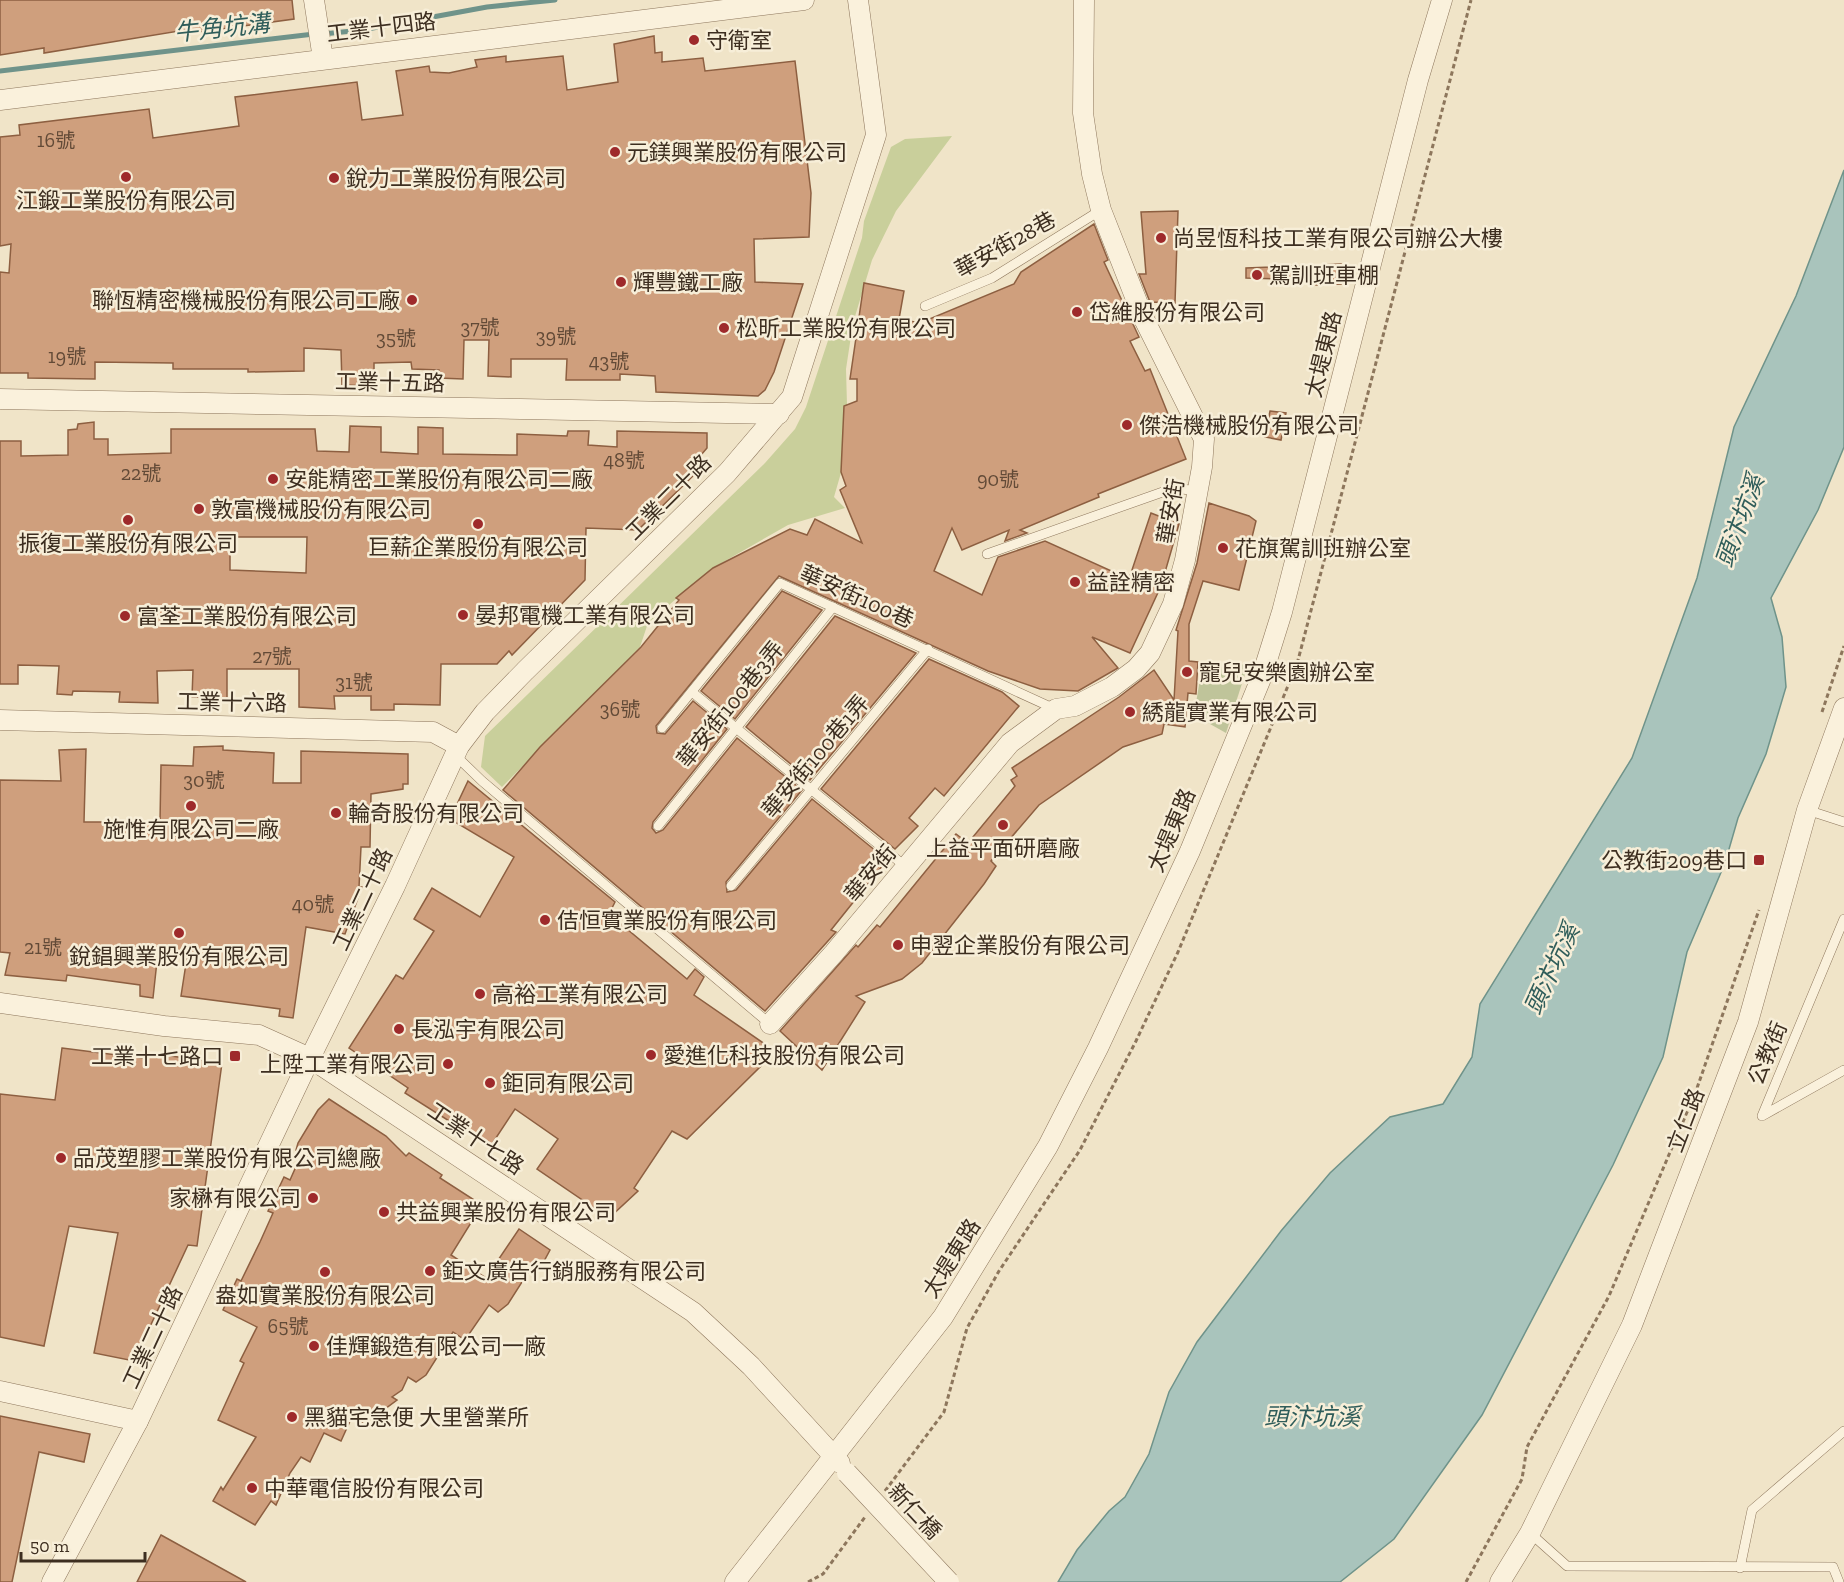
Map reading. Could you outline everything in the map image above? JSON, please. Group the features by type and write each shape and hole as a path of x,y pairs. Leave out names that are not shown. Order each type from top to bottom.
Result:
{"street":[{"path":"314,0 322,54"},
{"name":"工業十四路","path":"0,100 322,54 804,0"},
{"name":"工業二十路","path":"52,1582 138,1421 310,1058 395,886 457,750 493,704 726,474 792,397 876,135 858,0"},
{"name":"華安街","path":"770,1024 907,867 1010,743 1056,709 1075,706 1112,687 1136,669 1150,653 1173,604 1185,560 1198,491 1204,439 1143,317 1101,210 1092,174 1083,113 1084,0"},
{"name":"太堤東路","path":"735,1582 833,1453 943,1317 1048,1146 1103,1037 1190,850 1262,676 1282,612 1418,80 1442,0"},
{"name":"工業十五路","path":"0,399 779,414"},
{"name":"立仁路","path":"1500,1582 1530,1533 1632,1325 1748,1022 1807,810 1844,708"},
{"name":"工業十六路","path":"0,720 433,732 457,750"},
{"name":"工業十七路","path":"0,1002 164,1026 259,1035 310,1058 693,1312 751,1366 833,1453 847,1473"},
{"path":"0,1391 138,1421"},
{"name":"新仁橋","path":"847,1473 949,1582"}],"lane":[{"name":"華安街28巷","path":"925,306 992,279 1101,210"},
{"path":"987,554 1174,488 1198,491"},
{"name":"華安街100巷","path":"662,728 780,583 1056,709"},
{"name":"華安街100巷3弄","path":"658,826 833,607"},
{"name":"華安街100巷1弄","path":"731,886 928,649"},
{"path":"692,692 907,867"},
{"path":"457,750 482,781 770,1024"},
{"path":"1807,810 1844,822"},
{"name":"公教街","path":"1844,919 1762,1116 1844,1070"},
{"path":"1740,1568 1752,1510 1844,1431"},
{"path":"1530,1533 1566,1566 1833,1567 1839,1582"}],"path":[{"path":"1818,723 1844,646"},
{"path":"1466,1582 1522,1479 1527,1447 1619,1275 1696,1091 1761,903"}],"green space":[{"path":"952,136 896,211 872,260 853,323 846,369 847,405 843,431 847,452 834,497 845,508 788,525 711,569 648,623 640,647 502,787 481,767 485,736 765,463 795,429 806,407 862,238 864,221 891,147 905,139"},
{"path":"1203,661 1248,665 1226,733 1194,715"}],"water":[{"name":"頭汴坑溪","path":"1844,170 1844,447 1818,510 1771,598 1782,637 1786,687 1766,754 1738,818 1725,863 1687,952 1663,1057 1613,1165 1482,1415 1394,1539 1340,1582 1058,1582 1077,1550 1109,1511 1125,1497 1149,1454 1169,1392 1197,1342 1281,1231 1330,1173 1390,1117 1443,1104 1472,1057 1480,1004 1632,758 1697,578 1734,427 1796,296"}],"building":[{"path":"0,0 292,0 294,19 192,33 191,29 44,53 44,48 0,55"},
{"path":"654,36 655,53 662,52 662,62 703,58 705,71 795,61 811,193 809,237 754,239 755,282 803,284 774,372 765,390 758,396 656,392 655,376 620,374 620,380 566,380 567,359 511,359 511,377 488,376 489,340 464,340 463,379 439,378 439,370 412,369 411,362 374,363 374,386 342,385 341,350 304,348 304,371 248,372 248,369 173,369 173,363 95,362 95,379 28,378 28,373 0,373 0,272 9,273 11,244 0,246 0,137 20,135 19,125 149,109 153,138 239,126 235,97 357,82 362,120 403,115 396,71 429,66 430,72 449,73 477,67 475,60 506,56 506,62 563,56 567,90 618,82 614,44"},
{"name":"尚昱恆科技工業有限公司辦公大樓","path":"1178,211 1175,303 1150,302 1139,274 1146,274 1141,212"},
{"path":"1094,224 1108,260 1104,262 1139,337 1130,341 1145,371 1150,369 1186,459 1098,494 1099,497 1020,530 1027,533 1005,541 1009,530 962,550 952,528 934,571 982,595 998,557 1045,541 1129,579 1151,513 1179,524 1161,586 1130,653 1092,637 1118,668 1078,691 1040,689 988,671 779,576 656,726 657,733 665,734 693,701 727,729 653,822 652,828 656,833 663,830 737,738 802,790 726,882 727,892 736,890 812,799 887,860 831,930 836,932 765,1011 503,790 540,747 641,647 679,600 676,598 713,568 790,529 807,535 815,519 862,543 840,490 846,486 841,472 844,406 857,401 857,379 850,379 864,283 904,291 899,319 920,323 1014,284 1021,272"},
{"name":"駕訓班車棚","path":"1341,264 1341,284 1316,285 1315,280 1246,278 1246,268"},
{"path":"1270,411 1286,413 1281,440 1265,437"},
{"path":"94,422 94,439 108,439 108,455 171,453 171,429 315,429 317,451 349,452 350,426 381,427 381,452 418,454 418,427 443,428 443,454 517,455 517,434 567,436 568,431 589,431 588,445 617,447 617,431 707,433 707,448 695,462 701,468 638,530 586,528 585,580 512,655 509,651 497,664 441,664 440,705 394,704 394,710 371,710 371,696 334,696 335,709 299,707 299,669 227,669 227,698 192,697 193,670 157,671 158,703 119,702 120,692 73,691 72,695 57,694 59,666 18,665 18,684 0,684 0,441 21,441 21,456 68,455 68,430 77,429 78,424","holes":["230,537 307,537 306,573 230,570"]},
{"path":"1209,503 1249,516 1256,521 1239,590 1203,581 1189,624 1189,661 1198,662 1196,694 1188,693 1185,727 1164,724 1162,734 1123,747 1039,805 991,861 996,866 984,884 922,963 902,979 856,996 865,1002 822,1070 780,1031 856,945 858,947 877,925 880,927 956,834 968,843 1015,786 1011,780 1017,776 1012,768 1119,697 1154,670 1174,700 1178,631 1176,630 1197,563"},
{"path":"782,591 822,610 735,719 701,691"},
{"path":"835,616 916,653 810,780 746,727"},
{"path":"929,659 1002,692 1019,706 944,796 935,788 909,818 918,826 895,849 821,789"},
{"path":"223,746 223,750 274,753 273,783 301,783 301,751 408,754 408,784 403,784 403,789 371,794 370,847 361,847 359,887 362,887 345,934 306,927 293,1018 279,1016 280,1009 181,996 187,957 158,952 153,998 140,996 140,985 67,975 66,981 5,975 10,953 0,952 0,780 61,781 59,750 86,749 84,822 160,822 161,765 193,766 194,747"},
{"path":"468,781 615,902 609,914 687,979 695,969 704,977 694,995 769,1047 762,1065 687,1139 672,1131 634,1188 638,1191 609,1218 537,1169 558,1139 515,1109 490,1147 405,1093 408,1088 349,1048 396,975 403,979 434,931 414,919 432,888 480,917 514,857 450,819"},
{"path":"62,1048 148,1059 149,1053 222,1063 197,1246 188,1245 134,1361 94,1353 118,1233 69,1226 44,1346 0,1337 0,1094 55,1100"},
{"path":"329,1099 386,1136 406,1156 409,1153 442,1175 440,1178 482,1205 451,1255 486,1278 519,1229 550,1250 543,1263 536,1260 508,1304 498,1312 489,1305 465,1340 453,1332 426,1375 416,1382 408,1377 402,1390 392,1397 397,1400 378,1414 367,1408 362,1424 351,1419 341,1441 324,1433 310,1462 301,1457 290,1473 276,1505 271,1501 255,1525 213,1501 221,1487 223,1490 256,1437 218,1420 244,1363 240,1361 257,1327 223,1310 237,1279 241,1281 260,1242 273,1213 268,1211 284,1177 290,1180 302,1153 296,1150 298,1143 318,1110"},
{"path":"0,1416 90,1434 84,1462 39,1452 12,1582 0,1582"},
{"path":"161,1535 246,1582 137,1582"}],"waterway":[{"name":"牛角坑溝","path":"323,34 362,30 487,7 555,0"},
{"name":"牛角坑溝","path":"0,71 314,34"}],"place":[{"name":"守衛室","path":"694,40"},
{"name":"元鎂興業股份有限公司","path":"615,152"},
{"name":"江鍛工業股份有限公司","path":"126,177"},
{"name":"銳力工業股份有限公司","path":"334,178"},
{"name":"尚昱恆科技工業有限公司辦公大樓","path":"1161,238"},
{"name":"駕訓班車棚","path":"1257,275"},
{"name":"輝豐鐵工廠","path":"621,282"},
{"name":"聯恆精密機械股份有限公司工廠","path":"412,300"},
{"name":"岱維股份有限公司","path":"1077,312"},
{"name":"松昕工業股份有限公司","path":"724,328"},
{"name":"傑浩機械股份有限公司","path":"1127,425"},
{"name":"安能精密工業股份有限公司二廠","path":"273,479"},
{"name":"敦富機械股份有限公司","path":"199,509"},
{"name":"振復工業股份有限公司","path":"128,520"},
{"name":"巨薪企業股份有限公司","path":"478,524"},
{"name":"花旗駕訓班辦公室","path":"1223,548"},
{"name":"益詮精密","path":"1075,582"},
{"name":"晏邦電機工業有限公司","path":"463,615"},
{"name":"富荃工業股份有限公司","path":"125,616"},
{"name":"寵兒安樂園辦公室","path":"1187,672"},
{"name":"綉龍實業有限公司","path":"1130,712"},
{"name":"施惟有限公司二廠","path":"191,806"},
{"name":"輪奇股份有限公司","path":"336,813"},
{"name":"上益平面研磨廠","path":"1003,825"},
{"name":"公教街209巷口","path":"1759,860"},
{"name":"佶恒實業股份有限公司","path":"545,920"},
{"name":"銳錩興業股份有限公司","path":"179,933"},
{"name":"申翌企業股份有限公司","path":"898,945"},
{"name":"高裕工業有限公司","path":"480,994"},
{"name":"長泓宇有限公司","path":"399,1029"},
{"name":"愛進化科技股份有限公司","path":"651,1055"},
{"name":"工業十七路口","path":"235,1056"},
{"name":"上陞工業有限公司","path":"448,1064"},
{"name":"鉅同有限公司","path":"490,1083"},
{"name":"品茂塑膠工業股份有限公司總廠","path":"61,1158"},
{"name":"家楙有限公司","path":"313,1198"},
{"name":"共益興業股份有限公司","path":"384,1212"},
{"name":"鉅文廣告行銷服務有限公司","path":"430,1271"},
{"name":"盎如實業股份有限公司","path":"325,1272"},
{"name":"佳輝鍛造有限公司一廠","path":"314,1346"},
{"name":"黑貓宅急便 大里營業所","path":"292,1417"},
{"name":"中華電信股份有限公司","path":"252,1488"}]}
